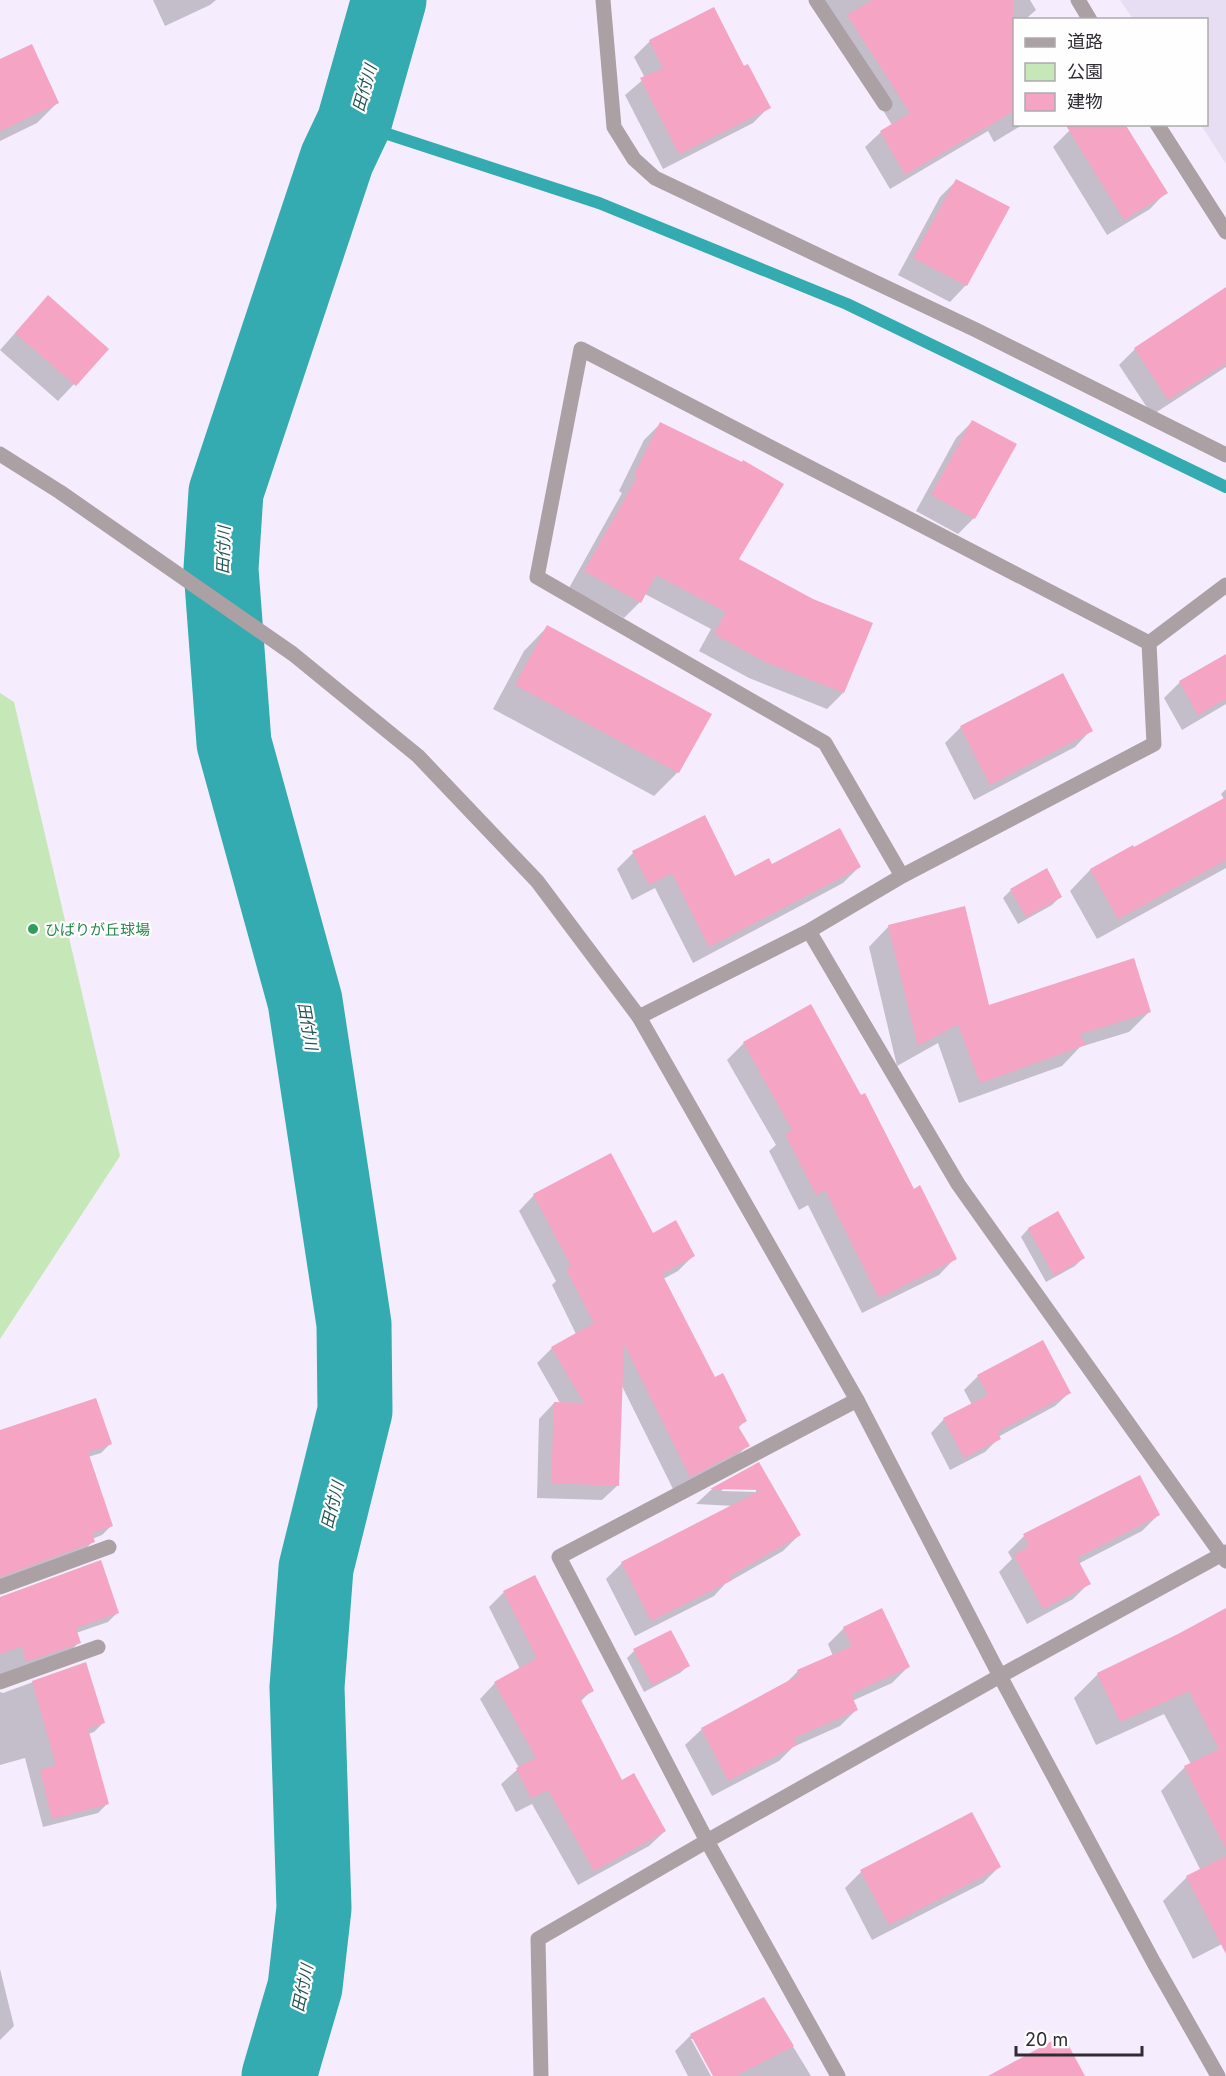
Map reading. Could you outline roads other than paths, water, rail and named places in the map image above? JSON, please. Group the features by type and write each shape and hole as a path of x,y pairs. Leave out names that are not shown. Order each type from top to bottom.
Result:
{"street":[{"path":"603,0 614,127 634,159 655,178 976,330 1226,455"},
{"path":"816,0 885,104"},
{"path":"1078,0 1089,18"},
{"path":"1158,126 1226,232"},
{"path":"903,876 825,743 537,577 581,349 1149,643"},
{"path":"0,454 60,492 293,654 418,756 537,881 639,1017 857,1400 1000,1676 1154,1963 1218,2076"},
{"path":"1149,643 1226,585"},
{"path":"639,1017 809,931 903,876 1154,744 1149,643"},
{"path":"541,2076 537,1939 1000,1676 1225,1556 1119,1413 958,1184 809,931"},
{"path":"838,2076 707,1841 558,1557 857,1400"},
{"path":"0,1587 109,1547"},
{"path":"0,1682 98,1647"}],"waterway":[{"name":"田付川","path":"279,2076 305,1987 314,1908 307,1687 316,1568 355,1411 354,1324 305,1001 234,743 221,569 226,492 337,159 354,123 389,0"},
{"path":"354,123 599,203 847,304 1226,487"}],"place":[{"name":"ひばりが丘球場","path":"33,929"}]}
